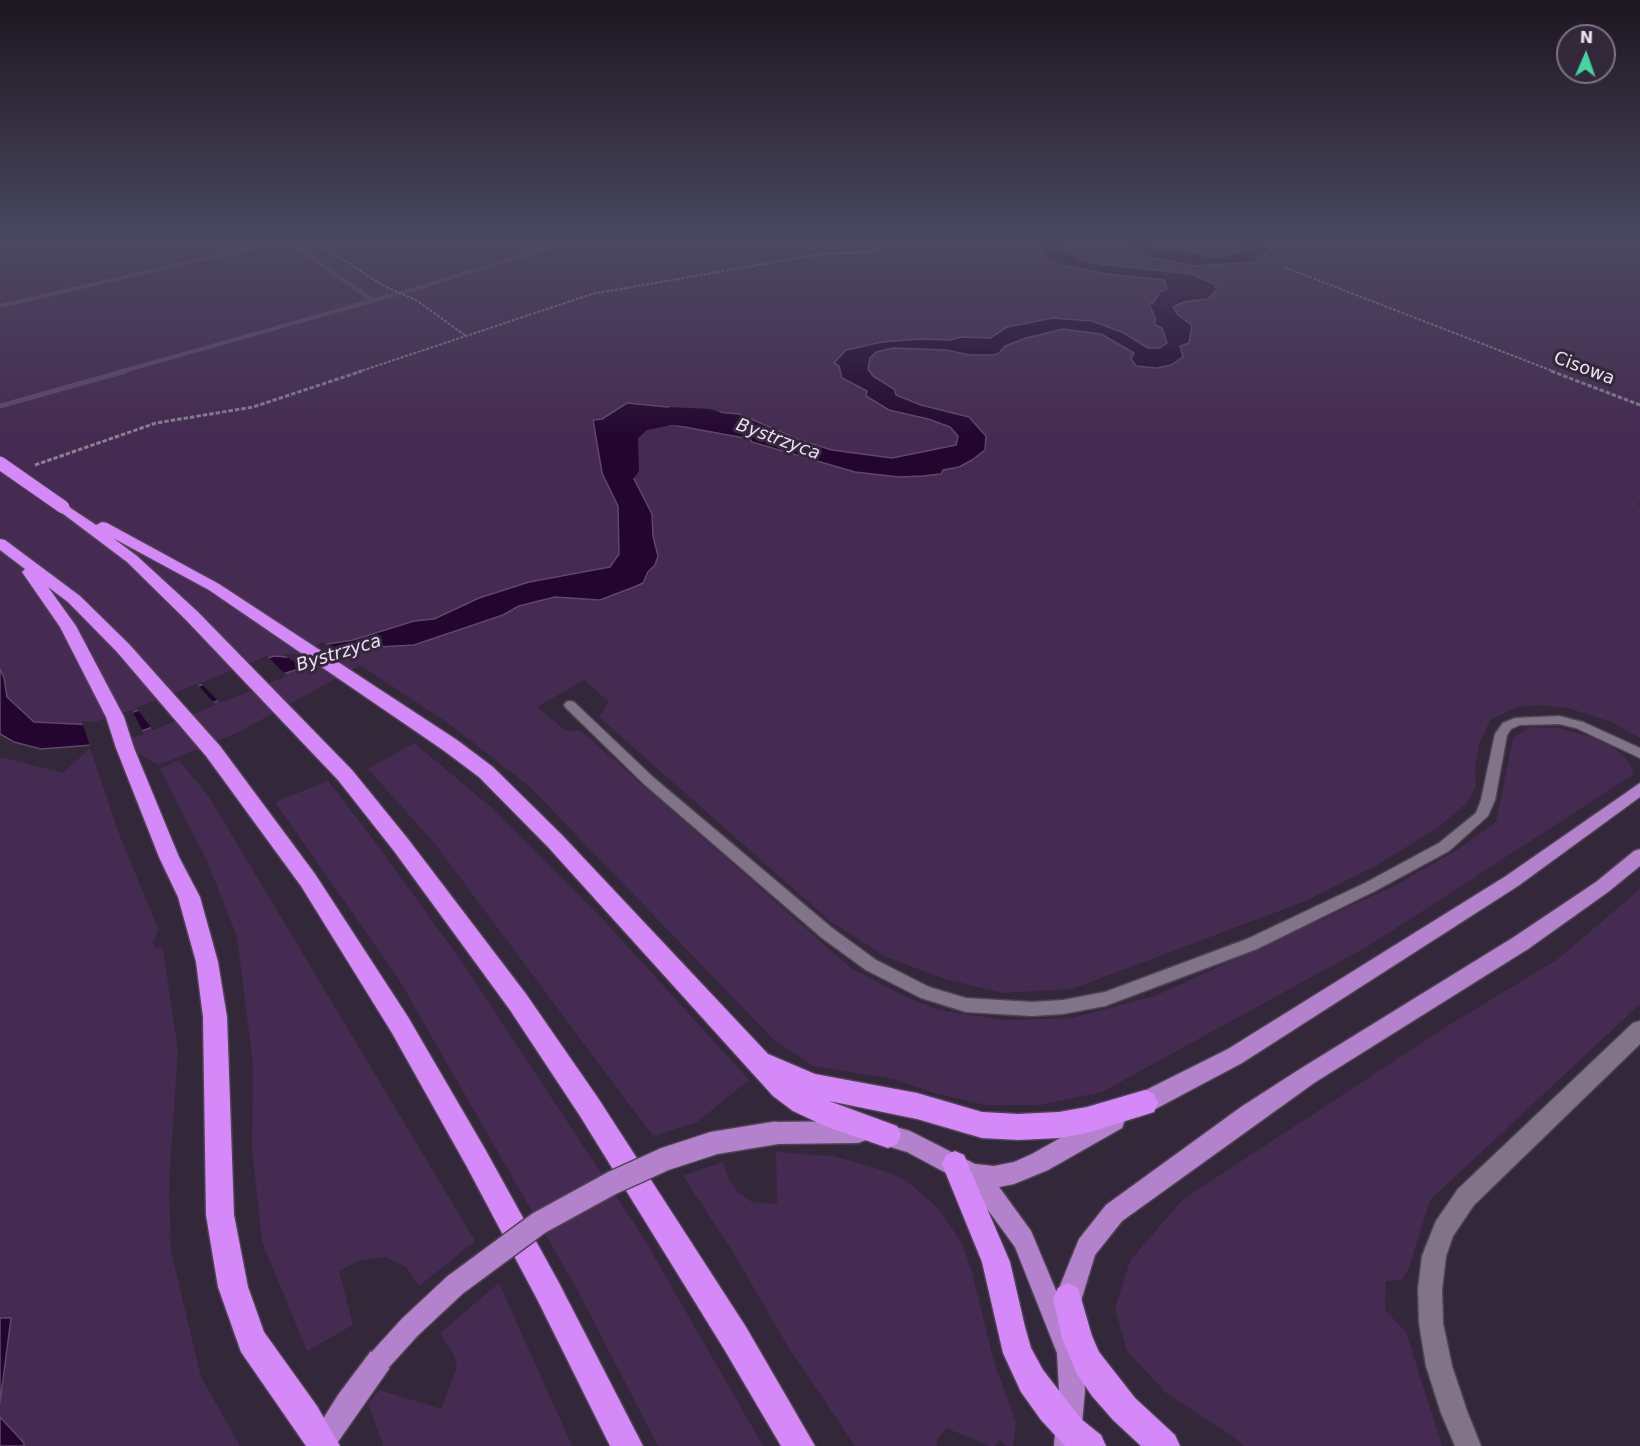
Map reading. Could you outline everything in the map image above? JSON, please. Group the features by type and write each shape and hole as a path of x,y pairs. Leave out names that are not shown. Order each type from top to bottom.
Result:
{"highway":[{"path":"0,464 63,507 132,559 192,615 352,784 401,845 518,1002 664,1224 799,1446"},
{"path":"63,507 214,587 450,745 513,797 782,1087 802,1102 825,1113 888,1135"},
{"path":"0,543 74,599 123,648 208,745 308,880 400,1025 515,1230 627,1446"},
{"path":"18,556 68,626 115,717 169,857 189,897 207,962 215,1017 220,1215 233,1287 252,1341 322,1444"},
{"path":"753,1056 784,1074 813,1086 906,1104 982,1125 1018,1127 1059,1125 1087,1120 1145,1102"},
{"path":"962,1169 996,1262 1018,1353 1032,1381 1076,1441"},
{"path":"1068,1298 1077,1338 1088,1363 1124,1409 1164,1446"}],"main road":[{"path":"322,1444 380,1360 410,1327 455,1285 539,1223 612,1183 665,1159 714,1143 774,1133 824,1131 888,1135 910,1142 981,1177 1014,1173 1040,1162 1145,1102 1235,1056 1512,881 1640,789"},
{"path":"1076,1441 1069,1351 1068,1298 1087,1246 1113,1213 1249,1114 1521,943 1602,887 1640,856"},
{"path":"962,1169 1004,1211 1023,1239 1069,1351"}],"street":[{"path":"1468,1446 1454,1413 1439,1366 1431,1323 1430,1289 1434,1256 1444,1229 1466,1197 1640,1030"}],"lane":[{"path":"570,705 649,781 827,933 871,965 926,993 966,1005 1032,1009 1063,1007 1105,999 1252,944 1323,912 1444,847 1481,816 1488,800 1501,734 1507,726 1513,723 1538,719 1559,720 1597,731 1640,753"}],"path":[{"path":"425,306 466,336"},
{"path":"33,466 156,423 252,407 555,306"},
{"name":"Cisowa","path":"1386,306 1640,405"}],"shaded area":[{"path":"0,306 1640,306 1640,502 1637,504 1640,506 1640,738 1611,722 1568,708 1538,705 1517,707 1490,720 1479,745 1475,767 1476,786 1467,803 1437,828 1379,864 1303,902 1072,989 1002,993 945,979 886,957 830,921 599,717 609,702 584,680 537,707 565,730 581,731 851,968 902,995 939,1010 1004,1020 1072,1018 1155,996 1398,884 1463,846 1496,822 1513,738 1530,727 1557,728 1592,737 1610,745 1630,764 1634,774 1370,945 1102,1092 1039,1105 985,1105 931,1092 894,1079 813,1066 773,1039 529,786 448,723 360,665 241,731 159,765 114,741 170,721 277,676 320,662 378,647 414,645 503,616 519,606 555,597 600,600 643,583 655,565 618,544 619,554 610,567 529,582 479,598 434,619 414,621 353,640 322,645 299,658 205,684 95,725 34,722 7,697 0,669"},
{"path":"414,743 491,807 599,915 749,1080 697,1122 653,1136 435,844 368,769"},
{"path":"90,748 122,842 159,930 153,941 155,948 163,949 178,1051 169,1182 171,1251 201,1377 240,1446 0,1446 0,757 63,773"},
{"path":"179,760 209,797 475,1241 419,1286 406,1267 385,1257 361,1260 339,1271 353,1325 307,1351 262,1242 252,1147 253,1065 237,937 208,863 160,769"},
{"path":"328,781 464,965 643,1237 763,1446 658,1446 578,1291 398,978 275,802"},
{"path":"1640,889 1640,1004 1430,1200 1408,1271 1401,1280 1386,1281 1385,1310 1406,1332 1442,1446 1244,1446 1234,1437 1166,1393 1127,1351 1115,1308 1130,1261 1182,1200 1449,1025 1558,959"},
{"path":"776,1152 833,1156 873,1167 904,1179 937,1207 962,1243 972,1272 994,1362 1016,1422 1013,1446 1007,1446 1000,1440 995,1446 990,1446 946,1428 937,1439 937,1446 855,1446 787,1345 733,1252 683,1176 723,1162 728,1178 738,1192 752,1202 777,1204"},
{"path":"499,1283 572,1446 383,1446 368,1403 380,1390 441,1409 457,1367 453,1353 440,1333"}],"water":[{"path":"1150,306 1174,306 1178,315 1192,325 1189,343 1180,346 1183,357 1171,365 1157,368 1136,366 1131,359 1134,353 1101,334 1063,329 1026,338 1005,346 999,353 993,355 893,348 876,352 870,358 868,369 873,376 894,389 896,395 921,405 969,417 986,436 985,450 959,467 943,470 941,474 899,477 855,472 752,442 750,439 646,420 628,441 632,445 632,475 652,514 653,536 658,556 643,583 600,600 555,597 519,606 503,615 414,645 378,647 320,662 277,676 169,721 106,744 41,749 14,742 0,734 0,669 7,697 34,722 95,725 126,715 274,656 299,658 322,645 353,640 414,621 434,619 479,598 529,582 610,567 619,554 618,506 602,473 593,420 602,419 627,403 739,414 800,440 832,450 892,458 956,445 958,436 950,427 928,419 889,410 866,396 867,391 842,378 839,366 834,363 846,350 882,342 919,339 951,340 960,337 990,338 1007,327 1053,318 1092,321 1122,332 1148,348 1160,348 1167,343 1162,328 1155,325 1155,317"},
{"path":"0,1318 11,1318 0,1403"},
{"path":"0,1417 24,1443 24,1446 0,1446"}],"pier":[{"path":"323,642 348,658 306,670 283,654 299,655"},
{"path":"267,656 287,676 220,703 201,683"},
{"path":"197,684 216,705 153,730 136,708"},
{"path":"132,710 144,734 91,750 82,721 95,722"}],"waterway":[{"path":"120,372 352,306"},
{"path":"0,406 125,371"},
{"name":"Bystrzyca","path":"623,471 623,435 637,424 671,416 710,418"}]}
